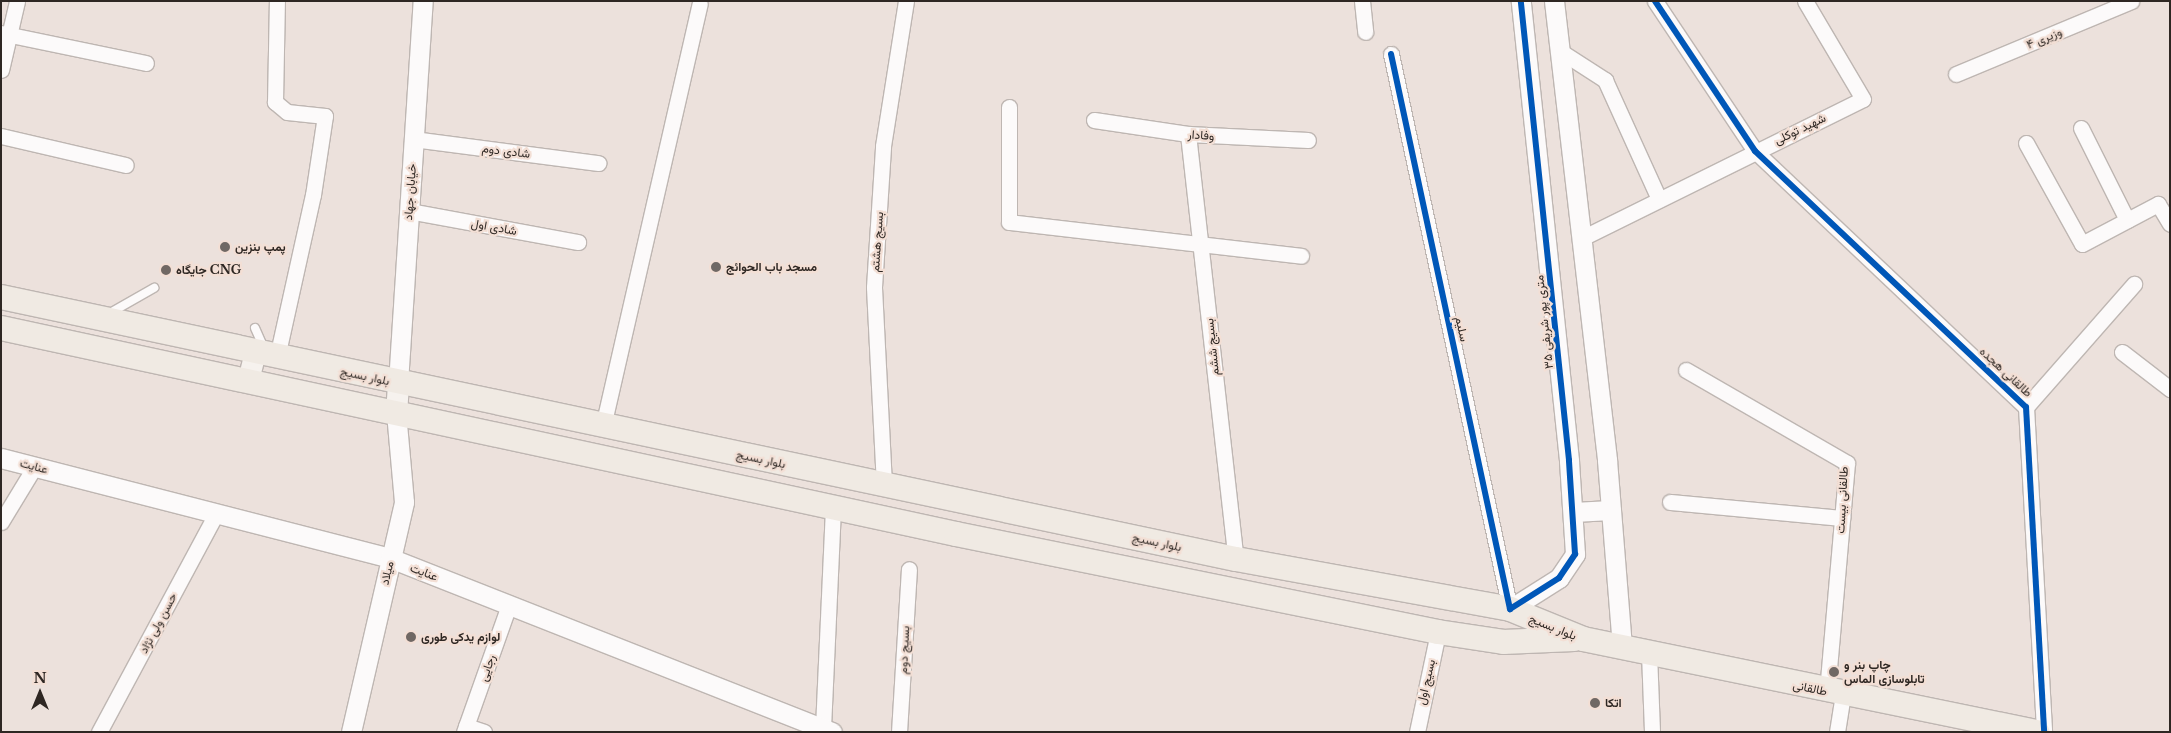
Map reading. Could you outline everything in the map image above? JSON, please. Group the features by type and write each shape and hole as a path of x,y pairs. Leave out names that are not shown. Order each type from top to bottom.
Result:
{"main road":[{"name":"بلوار بسیج","path":"1,297 266,355 1236,559 1510,609 1583,639"},
{"name":"بلوار بسیج","path":"1,328 833,508 1438,632 1503,642 1583,639"},
{"path":"248,380 266,355"},
{"path":"396,413 398,383"},
{"name":"طالقانی","path":"1583,639 1835,693 2023,730"}],"street":[{"path":"1,70 5,33 17,1"},
{"path":"266,355 313,195 325,116 287,112 275,102 277,1"},
{"name":"خیابان جهاد","path":"398,383 423,1"},
{"name":"بسیج هشتم","path":"884,485 874,287 884,146 906,1"},
{"path":"1362,1 1365,32"},
{"name":"۳۵ متری پور شریفی","path":"1510,609 1559,578 1575,554 1573,512 1521,1"},
{"path":"1554,1 1611,510 1622,647"},
{"name":"طالقانی هجده","path":"1654,1 1755,151 2026,407 2044,732"},
{"name":"شهید توکلی","path":"1582,238 1863,99 1805,1"},
{"name":"وزیری ۴","path":"1956,74 2131,1"},
{"path":"603,426 700,4"},
{"path":"5,33 146,63"},
{"path":"1560,51 1605,80 1659,199"},
{"name":"سلیم","path":"1391,54 1510,609"},
{"path":"1009,107 1009,222 1200,242 1301,256"},
{"name":"وفادار","path":"1094,120 1188,134 1308,140"},
{"path":"2081,128 2127,220"},
{"name":"بسیج ششم","path":"1188,134 1236,559"},
{"path":"1,136 126,165"},
{"name":"شادی دوم","path":"413,139 598,163"},
{"path":"2026,143 2082,244 2158,204 2170,224"},
{"name":"شادی اول","path":"409,211 578,242"},
{"path":"2026,407 2134,284"},
{"path":"2122,352 2170,389"},
{"name":"طالقانی بیست","path":"1686,370 1847,462 1842,518 1835,693 1837,732"},
{"name":"میلاد","path":"351,732 404,502 396,413"},
{"name":"عنایت","path":"1,458 390,558 828,730"},
{"path":"1,522 34,466"},
{"path":"1670,502 1842,518"},
{"path":"828,730 833,508"},
{"path":"1573,512 1611,510"},
{"name":"حسن ولی نژاد","path":"99,732 216,514"},
{"name":"بسيج دوم","path":"899,732 909,569"},
{"name":"رجایی","path":"465,729 509,605"},
{"name":"بسیج اول","path":"1417,732 1438,632"},
{"path":"1649,653 1652,732"},
{"path":"465,729 484,732"}],"lane":[{"path":"99,318 154,288"},
{"path":"255,328 266,355"}],"cycle path":[{"path":"1391,54 1510,609 1559,578 1575,554 1569,460 1521,1"},
{"path":"1655,1 1755,151 2026,407 2044,732"}],"place":[{"name":"پمپ بنزین","path":"225,247"},
{"name":"مسجد باب الحوائج","path":"716,267"},
{"name":"جایگاه CNG","path":"166,270"},
{"name":"لوازم یدکی طوری","path":"411,637"},
{"name":"چاپ بنر و تابلوسازی الماس","path":"1834,672"},
{"name":"اتکا","path":"1595,703"}]}
